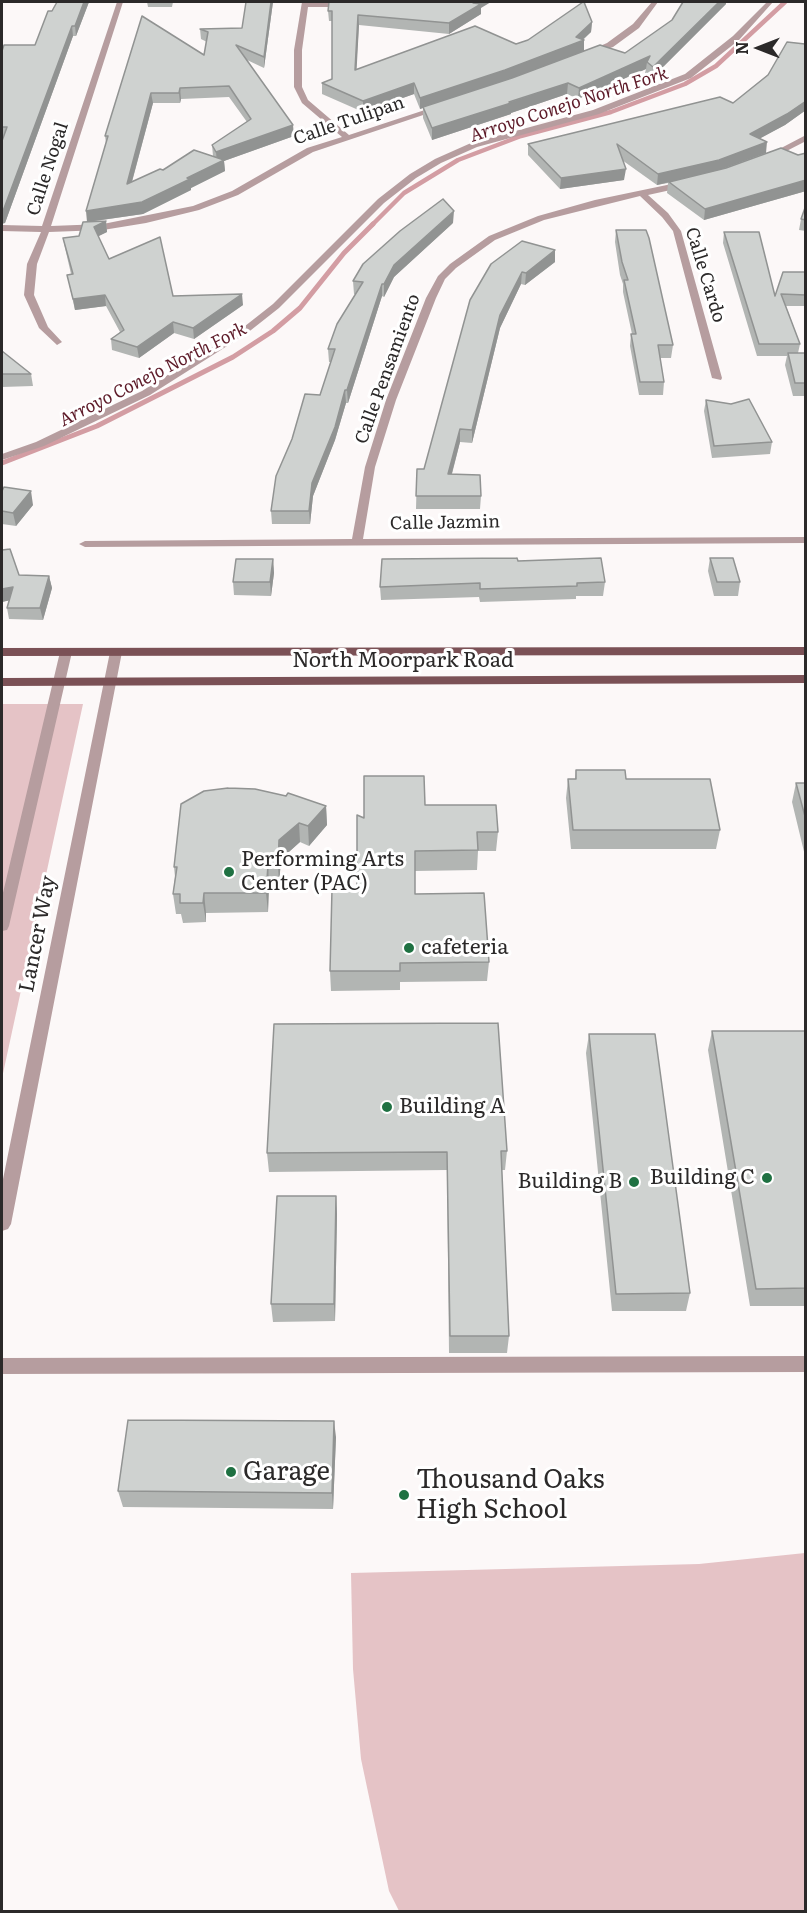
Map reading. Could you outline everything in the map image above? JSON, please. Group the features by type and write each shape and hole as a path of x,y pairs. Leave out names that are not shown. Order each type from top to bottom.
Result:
{"main road":[{"name":"North Moorpark Road","path":"2,652 806,651"},
{"name":"North Moorpark Road","path":"2,681 806,679"}],"street":[{"name":"Calle Nogal","path":"57,342 38,318 28,287 32,264 46,230 120,2"},
{"path":"576,60 610,45 636,26 655,2"},
{"path":"2,457 40,444 146,393 243,332 276,306 381,201 430,166 474,145 596,112 688,76 736,38 771,2"},
{"path":"347,137 301,95 298,87 298,50 304,3 358,4"},
{"name":"Calle Tulipan","path":"2,228 46,230 128,223 196,208 235,194 310,150 451,104"},
{"path":"763,159 803,142"},
{"name":"Calle Pensamiento","path":"357,543 370,467 420,321 441,279 453,266 507,231 560,212 695,182"},
{"name":"Calle Cardo","path":"641,193 665,215 677,231 717,378"},
{"name":"Calle Jazmin","path":"86,544 357,543 460,540 806,540"},
{"name":"Lancer Way","path":"2,926 66,652"},
{"name":"Lancer Way","path":"2,1224 116,652"},
{"path":"2,1366 806,1364"}],"shaded area":[{"path":"2,704 83,704 2,1078"},
{"path":"805,1553 805,1911 399,1911 389,1891 361,1759 353,1669 351,1573 699,1564"}],"building":[{"path":"57,2 84,2 75,26 72,26 2,212 2,141 7,127 2,127 2,51 4,45 35,45 48,11 52,11"},
{"path":"246,2 271,2 264,57 236,45 293,125 216,152 212,145 251,119 229,86 180,88 179,93 151,93 127,184 160,169 163,170 194,150 224,160 142,202 86,211 108,136 105,136 142,16 204,55 208,32 200,29 242,28"},
{"path":"329,2 475,2 473,3 481,4 449,23 358,15 355,70 475,26 516,44 528,40 583,2 592,22 576,37 584,40 505,70 420,98 414,83 363,101 322,83 332,79 332,11 328,11"},
{"path":"683,2 719,2 653,67 647,62 650,56 579,88 568,83 432,128 423,107 512,78 600,45 625,53 672,20"},
{"path":"806,41 806,101 750,134 767,142 719,160 658,174 617,144 626,169 561,178 528,144 720,97 733,103 768,75 787,42 805,44"},
{"path":"781,148 798,155 806,153 806,180 705,209 669,182 726,168"},
{"path":"443,199 454,211 394,265 382,284 347,390 345,390 335,427 312,483 309,511 271,511 276,476 292,439 305,394 320,395 335,349 328,349 337,324 363,282 353,281 363,264 400,231"},
{"path":"806,205 806,220 801,219"},
{"path":"106,221 94,227 109,259 160,237 173,296 242,294 193,328 173,322 137,347 111,339 124,330 105,295 73,299 67,275 73,274 63,238 79,236 83,222"},
{"path":"616,230 646,230 649,238 673,345 658,345 664,382 640,382 631,334 636,334 624,280 628,280"},
{"path":"724,232 759,232 775,296 783,272 806,272 806,295 781,294 800,344 759,344"},
{"path":"522,241 555,250 526,273 522,272 500,315 472,430 460,429 448,474 480,475 481,496 416,496 417,469 424,469 470,300 491,264"},
{"path":"2,351 31,374 2,374"},
{"path":"788,353 806,353 806,383 795,383"},
{"path":"749,399 772,442 714,446 706,400 731,404"},
{"path":"4,487 31,491 13,513 2,511"},
{"path":"10,549 19,575 49,576 40,608 7,608 13,587 2,589 2,550"},
{"path":"517,558 518,561 601,558 605,582 577,583 577,586 480,589 480,583 380,587 382,559"},
{"path":"710,558 733,558 740,582 717,582"},
{"path":"236,559 273,559 270,582 233,582"},
{"path":"576,770 625,770 626,779 710,779 720,830 573,830 568,779 576,779"},
{"path":"364,776 424,776 425,805 496,805 498,832 477,832 478,850 415,851 415,894 484,893 489,962 400,963 400,971 330,971 332,889 357,889 357,815 364,818"},
{"path":"796,783 806,783 806,820"},
{"name":"Performing Arts Center (PAC)","path":"228,788 255,789 286,796 288,793 326,806 308,826 299,823 279,840 278,865 268,865 266,893 204,893 203,903 180,903 180,894 173,894 181,804 204,791"},
{"name":"Building A","path":"498,1023 507,1151 501,1151 509,1336 450,1336 447,1152 267,1153 274,1024"},
{"name":"Building C","path":"712,1031 806,1031 806,1288 756,1289"},
{"name":"Building B","path":"589,1034 655,1034 690,1293 616,1294"},
{"path":"277,1196 336,1196 334,1304 271,1304"},
{"name":"Garage","path":"128,1420 334,1421 332,1493 118,1491"}],"waterway":[{"name":"Arroyo Conejo North Fork","path":"2,463 97,426 233,357 273,331 300,308 344,253 404,193 458,160 521,136 611,112 685,84 716,66 785,2"}],"place":[{"name":"Performing Arts Center (PAC)","path":"229,872"},
{"name":"cafeteria","path":"409,948"},
{"name":"Building A","path":"387,1107"},
{"name":"Building C","path":"767,1178"},
{"name":"Building B","path":"634,1182"},
{"name":"Garage","path":"231,1472"},
{"name":"Thousand Oaks High School","path":"404,1495"}]}
